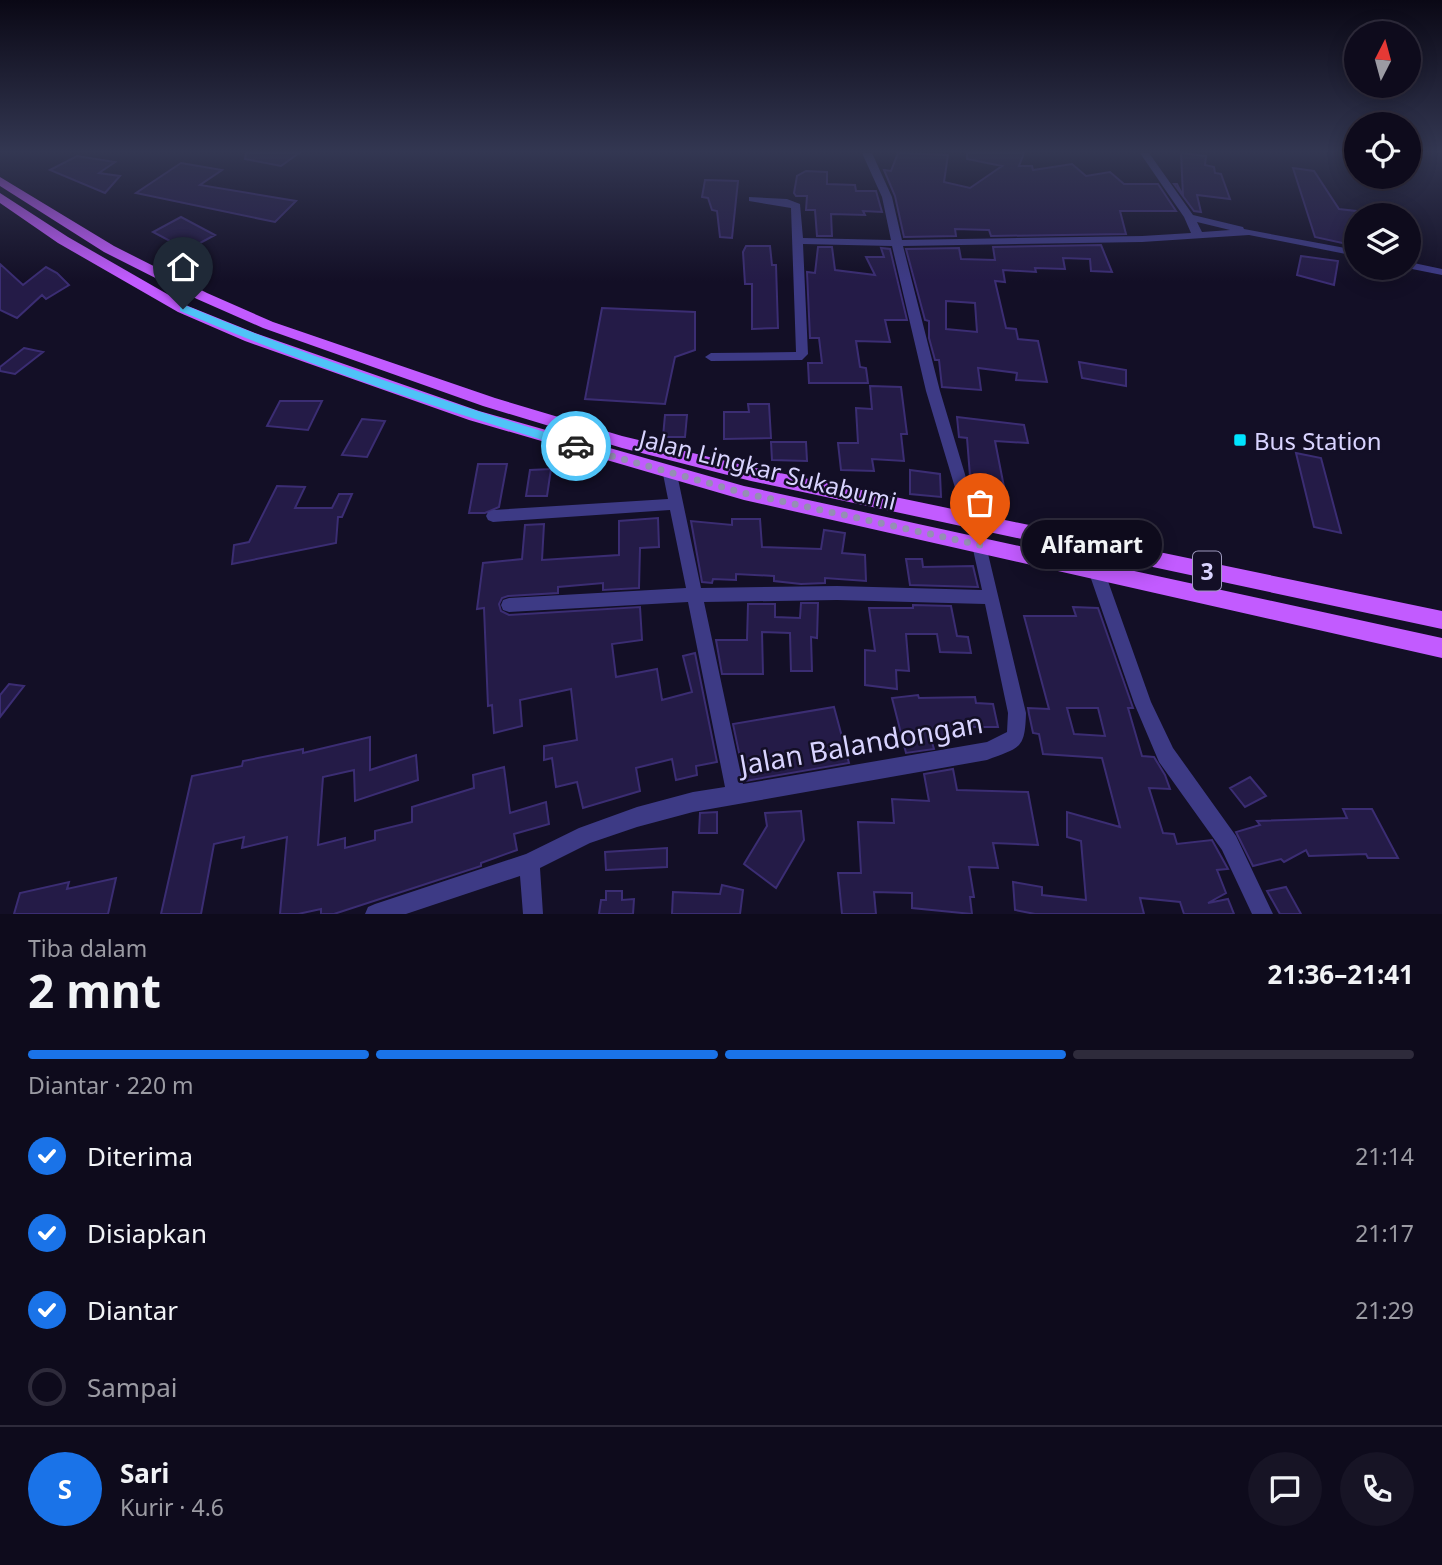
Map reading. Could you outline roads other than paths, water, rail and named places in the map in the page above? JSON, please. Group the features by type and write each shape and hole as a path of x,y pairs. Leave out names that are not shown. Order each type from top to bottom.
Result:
{"main road":[{"name":"Jalan Lingkar Sukabumi","path":"5,196 117,272 183,309 250,337 475,416 670,474 893,527 1442,648"},
{"name":"Jalan Lingkar Sukabumi","path":"6,196 202,296 268,325 489,402 673,455 1442,620"}],"street":[{"path":"886,196 933,391 972,521"},
{"path":"1174,196 1199,237"},
{"path":"711,357 802,355 796,206 787,202 753,199"},
{"path":"1189,217 1344,251"},
{"path":"797,241 897,243 1199,237 1249,232"},
{"path":"1421,268 1442,272"},
{"path":"670,474 736,795"},
{"path":"493,516 676,505"},
{"name":"Jalan Balandongan","path":"375,914 529,863 586,835 637,817 693,802 987,751 1009,743 1016,736 1018,725 980,545"},
{"path":"1096,570 1143,703 1166,755 1229,843 1263,914"},
{"path":"509,605 694,595 837,593 992,597"},
{"path":"529,863 533,914"}],"place":[{"name":"Bus Station","path":"1240,440"},
{"name":"Alfamart","path":"980,545"}]}
